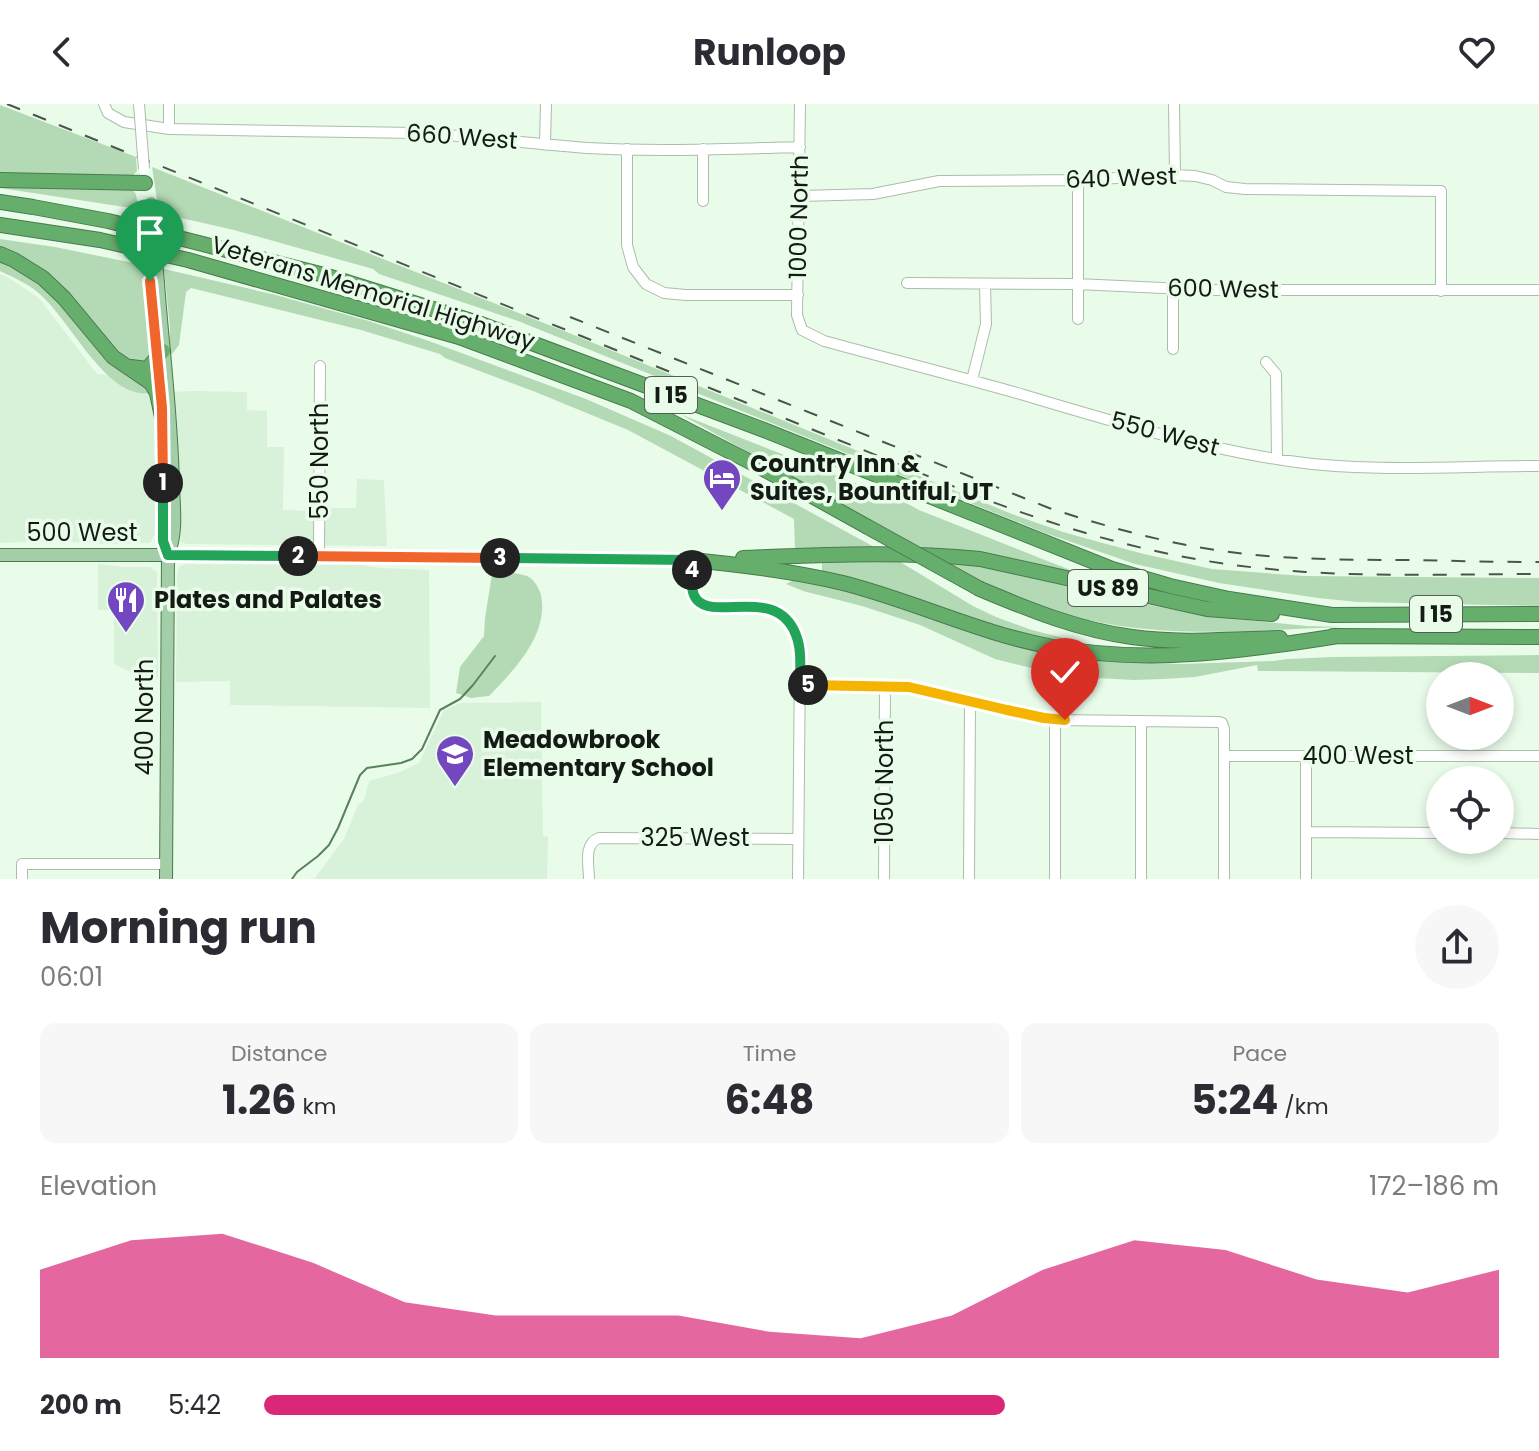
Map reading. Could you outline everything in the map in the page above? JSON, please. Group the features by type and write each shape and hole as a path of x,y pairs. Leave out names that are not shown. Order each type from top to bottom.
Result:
{"highway":[{"path":"0,180 145,176"},
{"name":"Veterans Memorial Highway","path":"0,202 108,221 187,240 338,279 481,324 764,430 1112,569 1170,586 1229,599 1332,615 1539,614"},
{"name":"Veterans Memorial Highway","path":"0,225 100,240 188,260 459,337 631,401 758,466 980,589 1078,626 1131,637 1171,640 1338,636 1539,637"},
{"path":"0,254 43,278 64,298 103,347 154,387 162,417"},
{"path":"123,364 147,369 160,355"},
{"name":"US 89","path":"692,560 858,554 943,555 1013,564 1207,609 1278,615 1332,615"},
{"name":"US 89","path":"692,560 772,569 843,584 991,631 1052,647 1089,652 1165,656 1241,651 1338,636"}],"main road":[{"name":"400 North","path":"145,176 173,478 174,541 168,555"},
{"name":"400 North","path":"162,417 163,541 168,555 166,879"},
{"name":"500 West","path":"0,555 692,560"}],"street":[{"name":"660 West","path":"104,104 108,113 124,122 169,129 416,133 627,149 800,147"},
{"path":"139,104 145,176"},
{"path":"169,104 169,129"},
{"path":"545,144 546,104"},
{"name":"1000 North","path":"800,104 797,315 802,330"},
{"path":"1174,104 1175,175"},
{"path":"627,149 627,245 633,267 646,284 664,293 675,294 798,295"},
{"path":"703,149 703,201"},
{"name":"640 West","path":"800,196 873,194 939,181 1078,180 1175,175 1195,176 1226,187 1245,189 1441,191 1441,291"},
{"path":"1078,180 1078,319"},
{"name":"600 West","path":"907,283 1077,284 1206,290 1539,290"},
{"path":"972,380 986,324 985,285"},
{"path":"1173,288 1173,349"},
{"name":"550 West","path":"802,330 824,341 1244,454 1358,467 1539,466"},
{"name":"400 North","path":"160,355 162,417"},
{"path":"1266,362 1276,374 1277,459"},
{"name":"550 North","path":"319,556 320,366"},
{"path":"692,560 692,589 698,602 710,606 761,607 777,613 790,623 799,645 798,879"},
{"path":"800,684 909,687 1055,720 1222,723 1224,879"},
{"name":"1050 North","path":"884,879 885,686"},
{"path":"969,879 970,702"},
{"path":"1055,720 1055,879"},
{"path":"1141,721 1141,879"},
{"name":"400 West","path":"1224,756 1539,756"},
{"path":"1306,756 1306,879"},
{"path":"1306,832 1426,833"},
{"path":"1514,833 1539,834"},
{"name":"325 West","path":"589,879 589,850 593,840 599,838 798,839"},
{"path":"22,879 22,864 166,864"}],"shaded area":[{"path":"0,105 136,157 137,171 132,176 0,174"},
{"path":"152,167 1063,532 1212,569 1304,576 1539,578 1539,606 1357,602 1318,598 1219,583 1135,564 1045,533 518,321 379,274 373,269 234,230 159,213"},
{"path":"0,185 131,188 136,194 138,209 0,188"},
{"path":"0,239 143,265 153,355 147,363 130,363 0,248"},
{"path":"0,257 24,268 154,394 135,392 110,377 43,297 28,285 0,271"},
{"path":"164,269 369,321 586,399 671,436 878,549 795,549 794,519 628,430 440,354 361,330 191,288 186,292 179,345 169,358 170,328"},
{"path":"0,274 39,298 97,374 134,376 156,398 159,469 155,492 155,534 150,543 0,543"},
{"path":"171,392 247,392 247,410 267,411 267,447 284,447 283,510 356,508 357,479 384,480 387,546 181,542"},
{"path":"680,414 906,503 1083,575 923,550"},
{"path":"822,560 897,560 996,617 1094,646 1025,633 923,604 822,572"},
{"path":"942,561 971,563 1208,616 1343,627 1216,632 1120,626 1031,603"},
{"path":"98,564 150,567 157,572 158,678 141,677 114,664 114,610 98,610"},
{"path":"185,564 362,565 429,570 430,708 230,705 230,681 176,682 177,573 179,567"},
{"path":"509,572 530,577 540,592 542,610 535,638 519,663 489,696 471,698 456,693 460,667 484,636 492,574"},
{"path":"794,580 834,587 1087,660 1181,664 1332,657 1539,655 1539,673 1514,673 1514,662 1426,662 1426,672 1258,671 1257,665 1195,677 1134,680 1078,677 995,659 920,625 786,584"},
{"name":"Meadowbrook Elementary School","path":"541,702 543,836 548,837 547,879 314,879 344,839 358,805 364,800 369,781 419,763 444,710 461,703"}],"waterway":[{"path":"292,879 329,845 360,775 367,768 412,759 422,749 440,710 460,699 495,656"}],"railway":[{"path":"7,104 982,498 1050,522 1188,558 1259,568 1364,574 1539,574"},
{"path":"570,317 1049,508 1131,532 1215,550 1265,556 1539,562"}],"place":[{"name":"Country Inn & Suites, Bountiful, UT","path":"722,512"},
{"name":"Plates and Palates","path":"126,634"},
{"name":"Meadowbrook Elementary School","path":"455,788"}],"route":[{"path":"150,281 162,408 163,541 168,555 692,560 692,589 698,602 710,606 761,607 772,610 790,623 799,645 800,684 909,687 1035,717 1065,720"}]}
